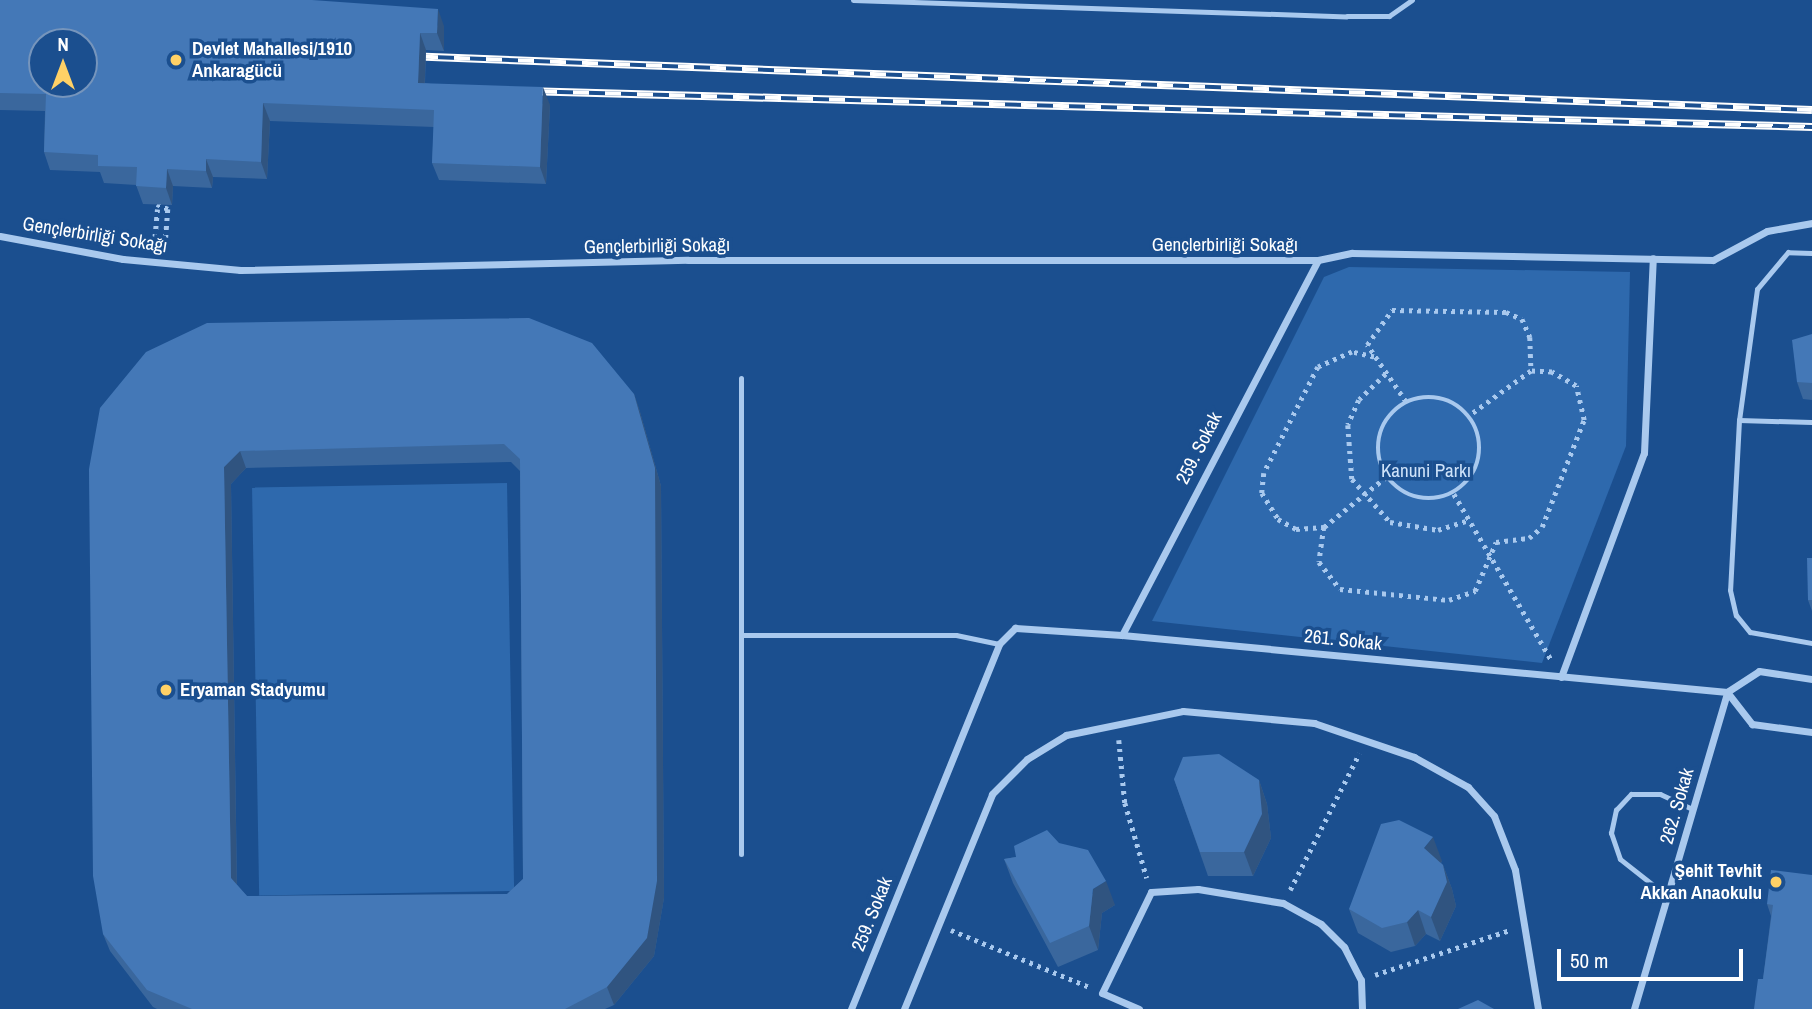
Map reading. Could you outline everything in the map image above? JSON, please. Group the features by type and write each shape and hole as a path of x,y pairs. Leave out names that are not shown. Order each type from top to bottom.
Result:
{"street":[{"path":"1318,260 1352,253 1728,257 1768,231 1812,223"},
{"name":"Gençlerbirliği Sokağı","path":"0,236 123,260 240,270 688,260 1318,260"},
{"path":"1561,677 1644,453 1653,258"},
{"name":"259. Sokak","path":"1122,635 1318,260"},
{"path":"999,644 1016,628 1122,635"},
{"name":"261. Sokak","path":"1122,635 1727,692"},
{"name":"259. Sokak","path":"851,1009 999,644"},
{"path":"1812,679 1759,671 1727,692 1752,724 1812,732"},
{"name":"262. Sokak","path":"1634,1009 1727,692"},
{"path":"904,1009 992,794 1027,759 1066,736 1117,721 1183,711 1253,713 1367,739 1468,787 1494,816 1526,925 1538,1009"},
{"path":"1139,1009 1102,993 1151,892 1198,888 1283,903 1321,924 1344,947 1361,980 1362,1009"}],"lane":[{"path":"853,0 1361,16 1389,16 1412,0"},
{"path":"1812,253 1788,252 1757,289 1739,420 1731,590 1735,615 1750,632 1812,643"},
{"path":"741,379 741,854"},
{"path":"1739,420 1812,422"},
{"path":"742,635 956,635 999,644"},
{"path":"1667,896 1620,859 1611,833 1616,810 1631,794 1660,794 1692,809"}],"path":[{"path":"154,243 157,206 168,209 165,243"},
{"path":"1406,402 1367,345 1392,310 1489,308 1522,319 1530,337 1531,371"},
{"path":"1375,357 1352,352 1318,367 1264,473 1262,493 1278,519 1296,529 1324,527 1386,477"},
{"path":"1324,527 1320,562 1340,589 1461,599 1483,580 1496,542 1529,538 1542,527 1584,419 1576,386 1552,372 1531,371 1469,416"},
{"path":"1386,374 1359,400 1348,425 1352,480 1362,496 1390,522 1438,530 1469,520"},
{"path":"1443,398 1469,416 1481,451 1467,483 1454,493 1422,499 1386,477 1378,439 1383,424 1406,402 1443,398"},
{"path":"1454,493 1561,677"},
{"path":"1117,721 1125,803 1151,892"},
{"path":"1283,903 1367,739"},
{"path":"938,925 1102,993"},
{"path":"1361,980 1526,925"}],"green space":[{"name":"Kanuni Parkı","path":"1349,267 1630,272 1626,446 1542,663 1152,621 1324,277"},
{"path":"507,483 514,891 259,895 252,487"}],"building":[{"path":"0,0 312,0 438,9 437,33 420,33 418,83 543,87 540,167 432,163 434,110 263,103 261,162 206,159 206,171 167,169 166,188 136,186 137,167 98,166 98,155 44,152 46,98 98,98 98,28 28,28 28,94 0,93"},
{"name":"Eryaman Stadyumu","path":"529,318 592,343 634,394 655,468 657,881 647,938 607,987 565,1009 192,1009 147,990 103,934 93,876 89,469 100,408 146,352 207,323","holes":["504,444 520,459 523,879 507,894 247,896 231,878 224,467 240,451"]},
{"path":"1812,334 1812,383 1797,382 1792,340"},
{"path":"1807,558 1812,558 1812,600 1808,600"},
{"path":"1219,754 1259,780 1262,814 1244,852 1200,852 1174,779 1183,757"},
{"path":"1399,820 1433,837 1424,848 1443,865 1447,882 1431,917 1418,910 1407,922 1382,928 1349,909 1381,824"},
{"path":"1047,830 1059,843 1088,850 1106,881 1093,889 1089,926 1050,943 1004,859 1016,857 1014,846"},
{"path":"1771,870 1812,875 1812,1009 1754,1009 1758,979 1763,979 1773,905 1767,904"},
{"path":"1478,1000 1494,1009 1458,1009"}],"railway":[{"path":"406,56 1812,110"},
{"path":"525,91 1812,127"}],"place":[{"name":"Devlet Mahallesi/1910 Ankaragücü","path":"176,60"},
{"name":"Eryaman Stadyumu","path":"166,690"},
{"name":"Şehit Tevhit Akkan Anaokulu","path":"1776,882"}]}
